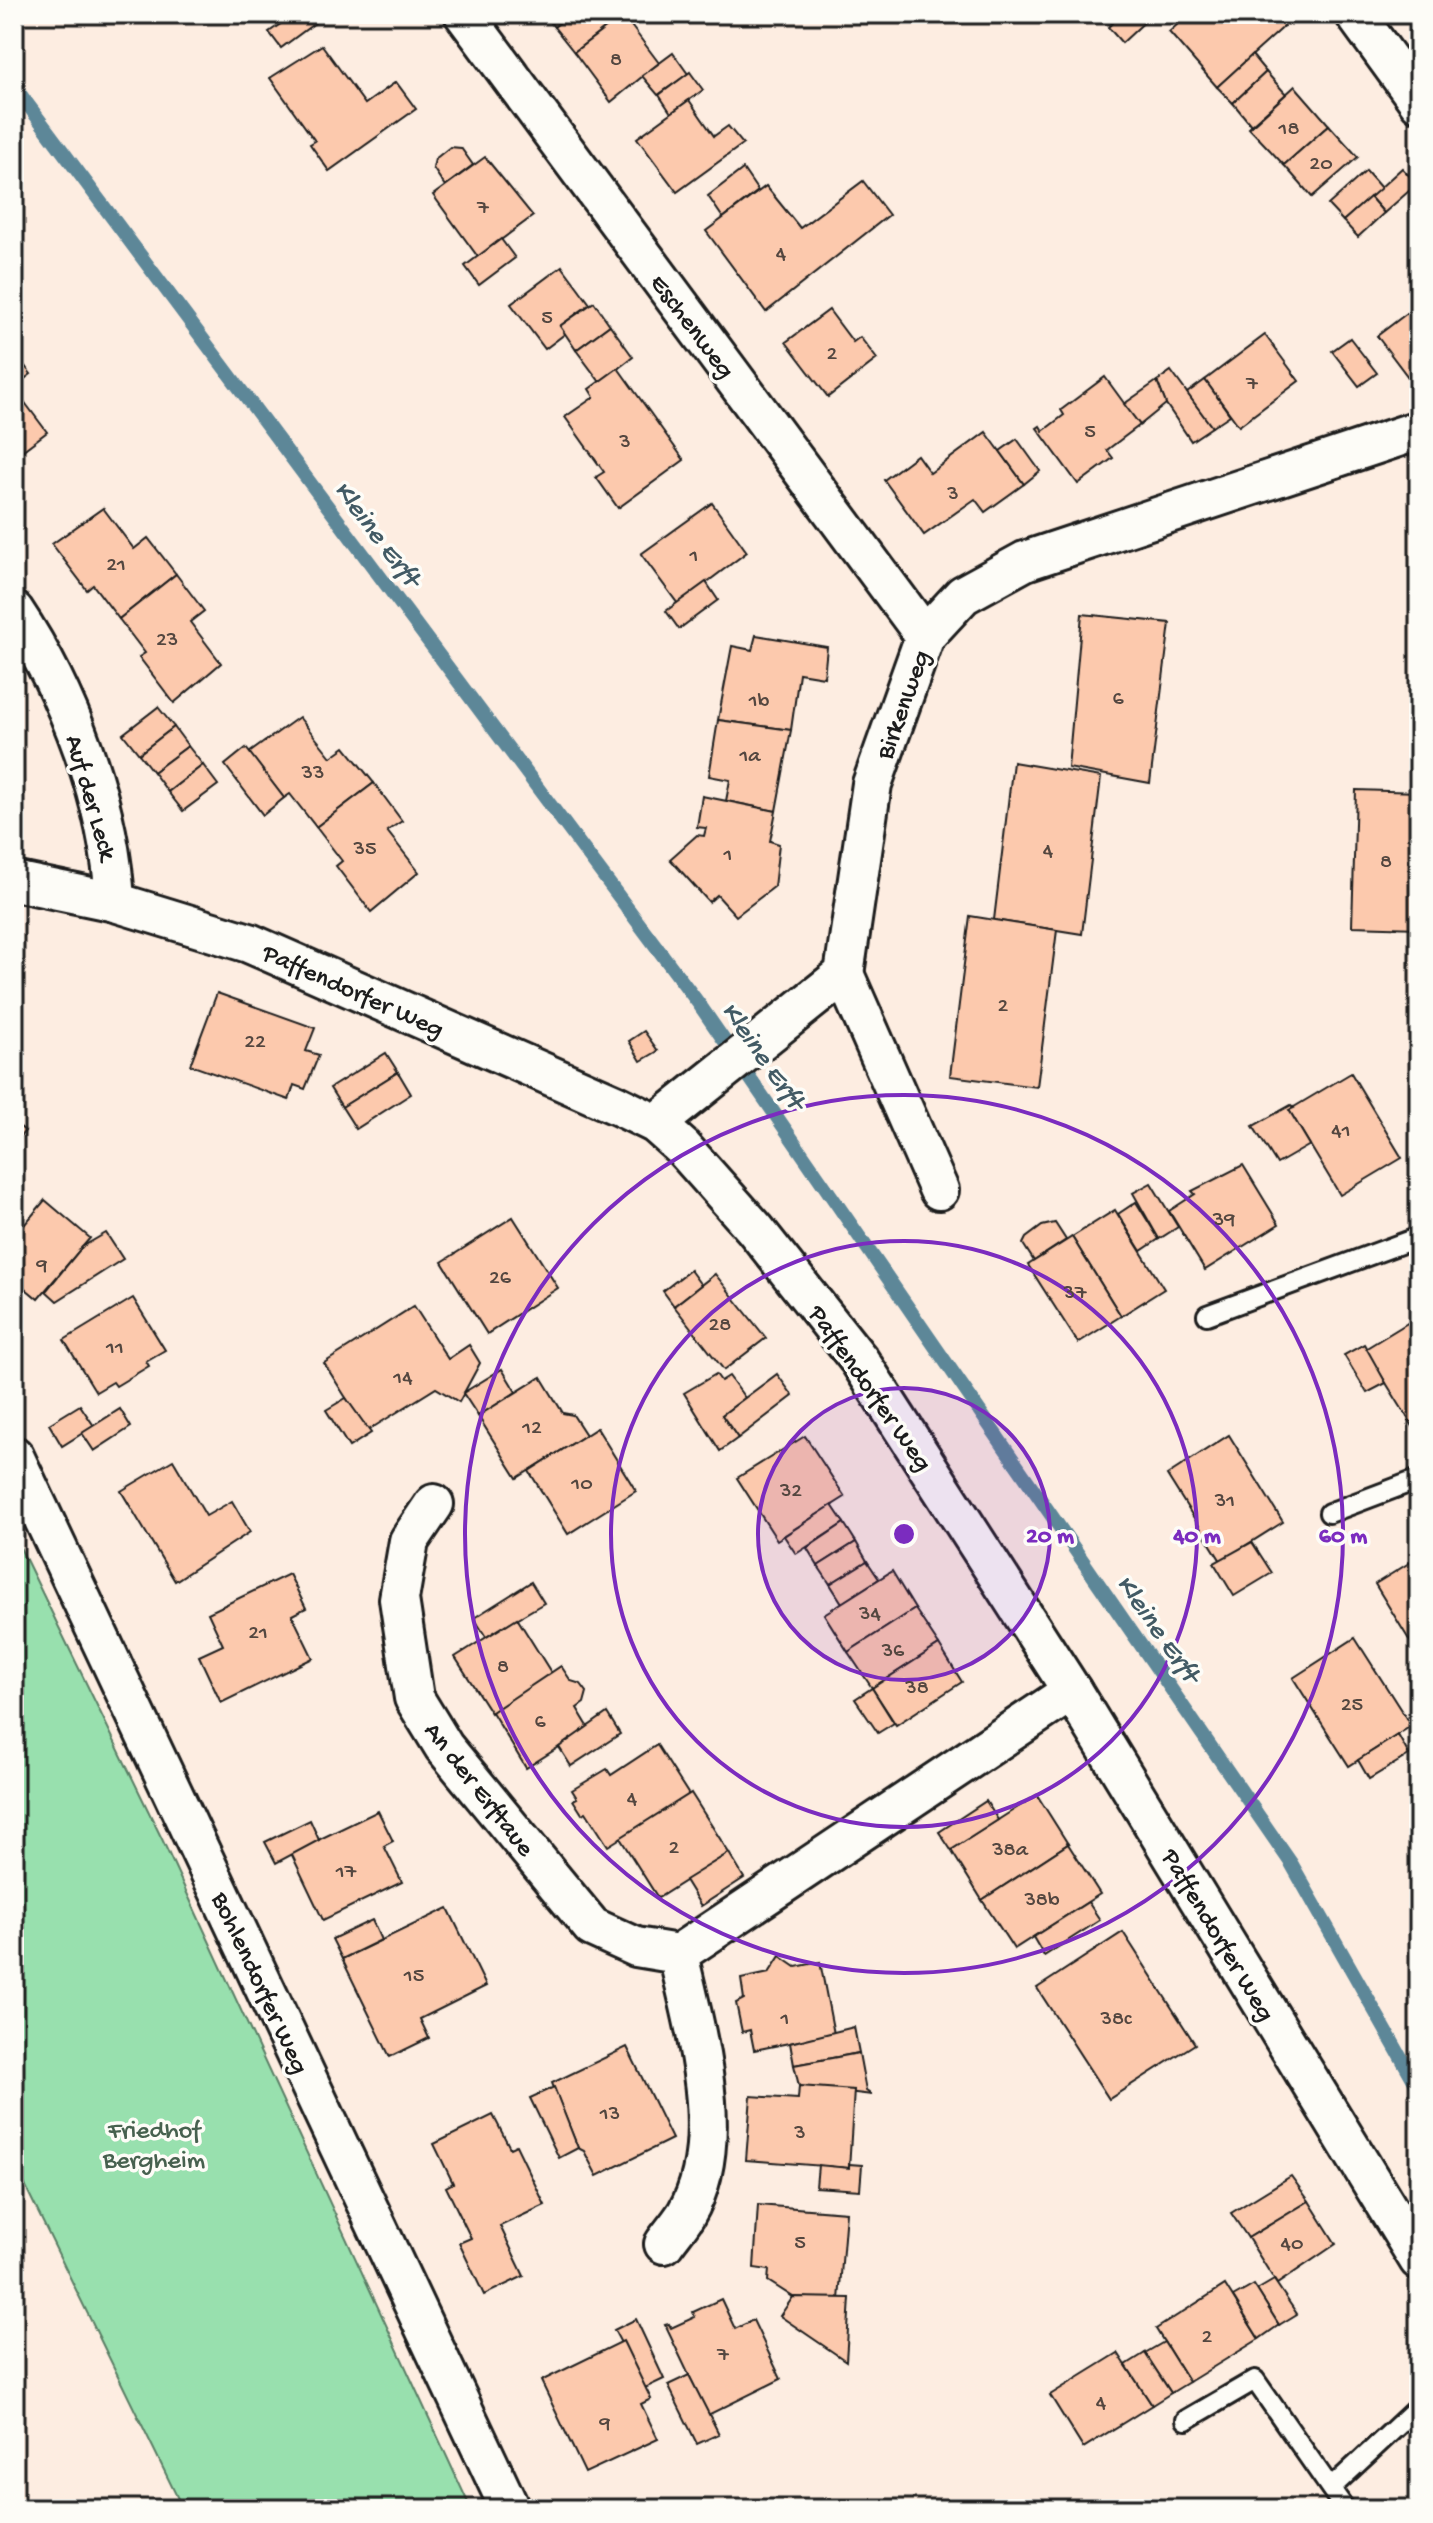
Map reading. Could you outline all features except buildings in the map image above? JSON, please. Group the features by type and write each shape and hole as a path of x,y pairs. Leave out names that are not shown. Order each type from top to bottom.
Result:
{"street":[{"name":"Eschenweg","path":"464,14 925,636"},
{"path":"1355,14 1419,102"},
{"name":"Birkenweg","path":"844,974 872,784 925,636 963,595 1025,561 1419,430"},
{"name":"Auf der Leck","path":"14,611 85,750 113,854 115,902"},
{"name":"Paffendorfer Weg","path":"14,881 115,902 249,943 656,1124 683,1148 755,1229 859,1360 1072,1691 1419,2260"},
{"path":"656,1124 844,974 939,1190"},
{"name":"Bohlendorfer Weg","path":"14,1456 510,2509"},
{"name":"An der Erftaue","path":"434,1504 409,1541 399,1599 414,1698 444,1747 592,1927 636,1947 678,1954"},
{"path":"664,2244 687,2212 705,2158 704,2068 678,1954 1072,1691"}],"lane":[{"path":"1207,1315 1419,1237"},
{"path":"1329,1513 1419,1479"},
{"path":"1186,2420 1255,2380 1345,2509"},
{"path":"1331,2488 1419,2406"}],"green space":[{"name":"Friedhof Bergheim","path":"14,1535 162,1839 471,2509 183,2509 18,2171 14,2161"}],"waterway":[{"name":"Kleine Erft","path":"14,86 699,1004 1291,1863 1419,2089"}]}
